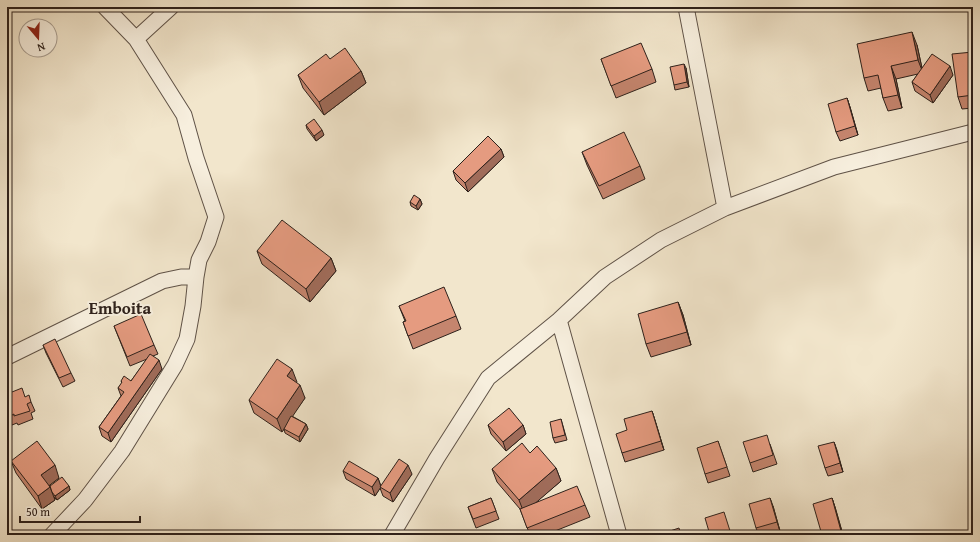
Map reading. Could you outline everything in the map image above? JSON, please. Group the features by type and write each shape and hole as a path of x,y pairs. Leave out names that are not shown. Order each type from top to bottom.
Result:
{"street":[{"path":"52,535 85,500 122,451 175,365 187,339 199,260 208,242 216,217 196,158 184,115 136,39 105,7"},
{"path":"136,39 171,7"},
{"path":"686,7 725,208"},
{"path":"392,535 437,458 488,378 559,320 605,277 661,240 725,208 834,167 973,132"},
{"path":"7,357 162,281 181,277 196,277"},
{"path":"559,320 619,535"}],"building":[{"path":"969,21 973,21 973,52"},
{"path":"912,32 918,60 891,66 898,95 883,98 878,75 864,78 857,44"},
{"path":"641,43 652,69 611,86 601,59"},
{"path":"345,48 361,71 319,102 298,75 326,54 330,59"},
{"path":"973,52 973,95 958,97 952,54"},
{"path":"932,54 950,66 930,95 912,82"},
{"path":"684,64 687,82 674,85 670,67"},
{"path":"847,98 855,126 836,132 828,104"},
{"path":"314,119 322,130 314,136 306,125"},
{"path":"624,132 640,166 599,186 582,152"},
{"path":"488,136 501,149 465,183 453,171"},
{"path":"414,195 420,199 416,206 410,202"},
{"path":"282,220 331,258 306,289 257,251"},
{"path":"444,287 456,316 408,336 403,322 406,321 399,306"},
{"path":"678,302 687,332 646,344 638,314"},
{"path":"141,314 154,345 127,357 114,326"},
{"path":"55,339 71,373 59,378 43,345"},
{"path":"150,354 159,360 108,433 99,427 124,392 118,388 122,382 121,381 124,376 131,381"},
{"path":"277,359 292,369 287,376 300,385 277,419 249,400"},
{"path":"22,388 25,397 29,395 31,402 27,404 30,411 14,416 14,414 8,417 7,394"},
{"path":"509,408 523,425 503,442 488,425"},
{"path":"652,411 661,441 622,453 616,434 627,430 624,419"},
{"path":"291,416 306,424 299,437 284,429"},
{"path":"561,419 565,435 553,438 550,422"},
{"path":"767,435 773,455 750,463 743,442"},
{"path":"37,441 55,465 41,475 50,487 38,496 11,461"},
{"path":"718,441 727,467 705,474 697,448"},
{"path":"834,442 840,463 825,468 818,446"},
{"path":"522,443 530,453 537,446 556,468 519,500 492,469"},
{"path":"399,459 408,465 390,493 380,487"},
{"path":"349,461 378,478 372,487 343,471"},
{"path":"62,477 69,486 55,496 50,486"},
{"path":"577,486 585,505 527,528 520,509"},
{"path":"491,498 496,511 473,519 468,507"},
{"path":"770,498 777,522 756,528 749,504"},
{"path":"832,498 841,531 822,535 813,504"},
{"path":"724,512 731,534 710,535 705,518"},
{"path":"679,528 681,535 658,535"}],"district":[{"name":"Emboita","path":"120,308"}]}
